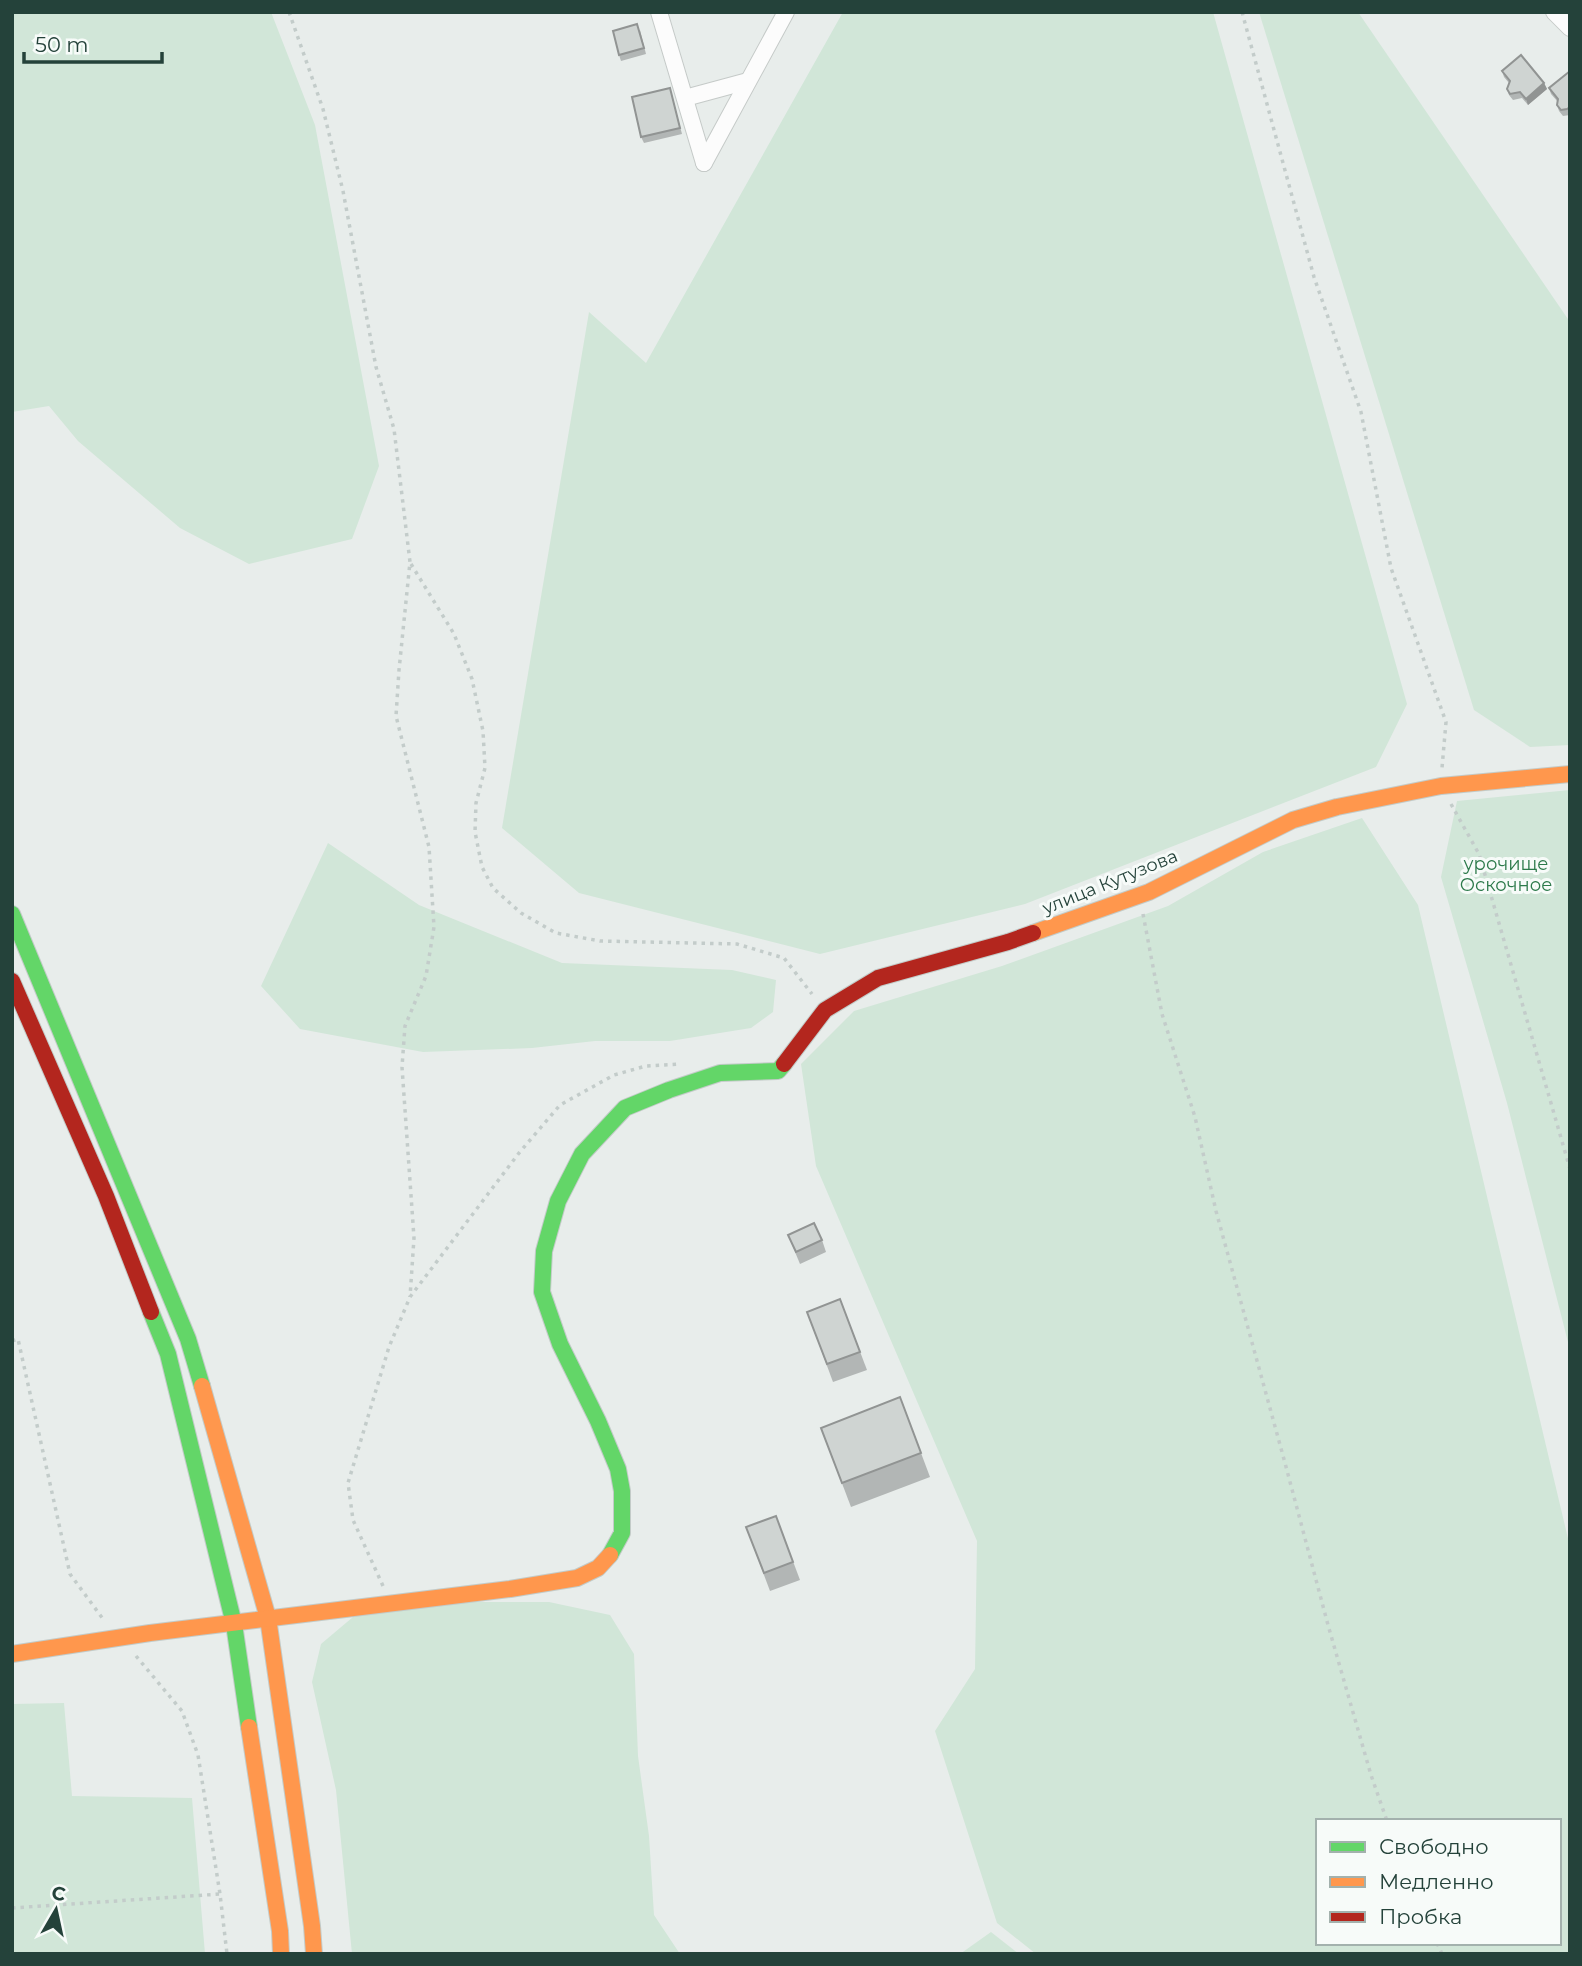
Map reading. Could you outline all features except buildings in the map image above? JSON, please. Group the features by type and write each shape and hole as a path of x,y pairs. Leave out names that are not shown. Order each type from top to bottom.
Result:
{"street":[{"path":"659,12 704,163 786,12"},
{"path":"1554,12 1570,28"},
{"path":"685,98 748,81"},
{"name":"улица Кутузова","path":"392,1604 577,1578 598,1568 613,1552 622,1533 623,1511 618,1469 560,1344 542,1292 544,1251 558,1200 582,1154 625,1108 720,1073 778,1071 825,1010 878,978 1008,942 1149,891 1293,820 1337,807 1441,786 1570,774"},
{"path":"12,914 188,1339 268,1618 314,1954"},
{"path":"12,981 106,1196 168,1354 234,1624 280,1931 281,1954"},
{"path":"12,1654 150,1633 392,1604"}],"path":[{"path":"289,12 323,109 343,191 376,367 394,429 410,562 396,716 429,847 434,927 426,976 405,1026 402,1067 414,1238 410,1297"},
{"path":"1242,12 1314,277 1362,412 1391,568 1446,722 1441,786 1479,854 1570,1169"},
{"path":"410,562 454,634 472,679 483,731 485,768 476,803 475,832 482,867 493,888 521,913 556,933 600,941 737,944 784,958 825,1010"},
{"path":"1133,897 1144,915 1162,1014 1195,1117 1216,1211 1328,1625 1386,1819"},
{"path":"392,1604 353,1520 348,1483 389,1346 410,1297 519,1153 560,1105 614,1075 646,1066 686,1063"},
{"path":"12,1340 18,1339"},
{"path":"12,1908 220,1894 227,1954"}],"green space":[{"path":"12,12 271,12 315,125 379,466 352,539 249,564 180,528 78,441 49,406 12,412"},
{"path":"843,12 1213,12 1407,704 1376,767 1025,904 820,954 579,893 502,828 589,312 646,363"},
{"path":"1259,12 1358,12 1570,322 1570,745 1530,747 1474,710"},
{"name":"урочище Оскочное","path":"1570,790 1570,1350 1507,1103 1441,877 1457,801"},
{"path":"1362,818 1418,905 1570,1547 1570,1954 1036,1954 997,1923 935,1731 975,1669 977,1541 816,1166 801,1064 854,1011 1002,966 1168,906 1263,852"},
{"path":"328,843 419,905 562,963 732,970 776,980 773,1012 751,1028 670,1041 595,1041 532,1048 423,1052 300,1029 261,986"},
{"path":"406,1602 549,1602 610,1615 634,1654 638,1756 649,1836 654,1915 680,1954 352,1954 336,1790 312,1682 321,1644 353,1617"},
{"path":"64,1703 72,1796 192,1798 205,1954 12,1954 12,1704"},
{"path":"991,1932 1019,1954 960,1954"}],"traffic: fast":[{"path":"12,914 188,1339 202,1386"},
{"path":"610,1555 622,1533 622,1491 618,1469 560,1344 542,1292 544,1251 558,1201 582,1154 625,1108 720,1073 778,1071 784,1064"},
{"path":"151,1312 168,1354 234,1624 249,1727"}],"traffic: slow":[{"path":"1033,933 1149,892 1293,820 1337,807 1441,786 1570,774"},
{"path":"202,1386 268,1618 314,1954"},
{"path":"12,1654 150,1633 510,1589 577,1578 598,1568 610,1555"},
{"path":"249,1727 280,1931 281,1954"}],"traffic: jam":[{"path":"784,1064 825,1010 878,978 1033,933"},
{"path":"12,981 106,1196 151,1312"}]}
